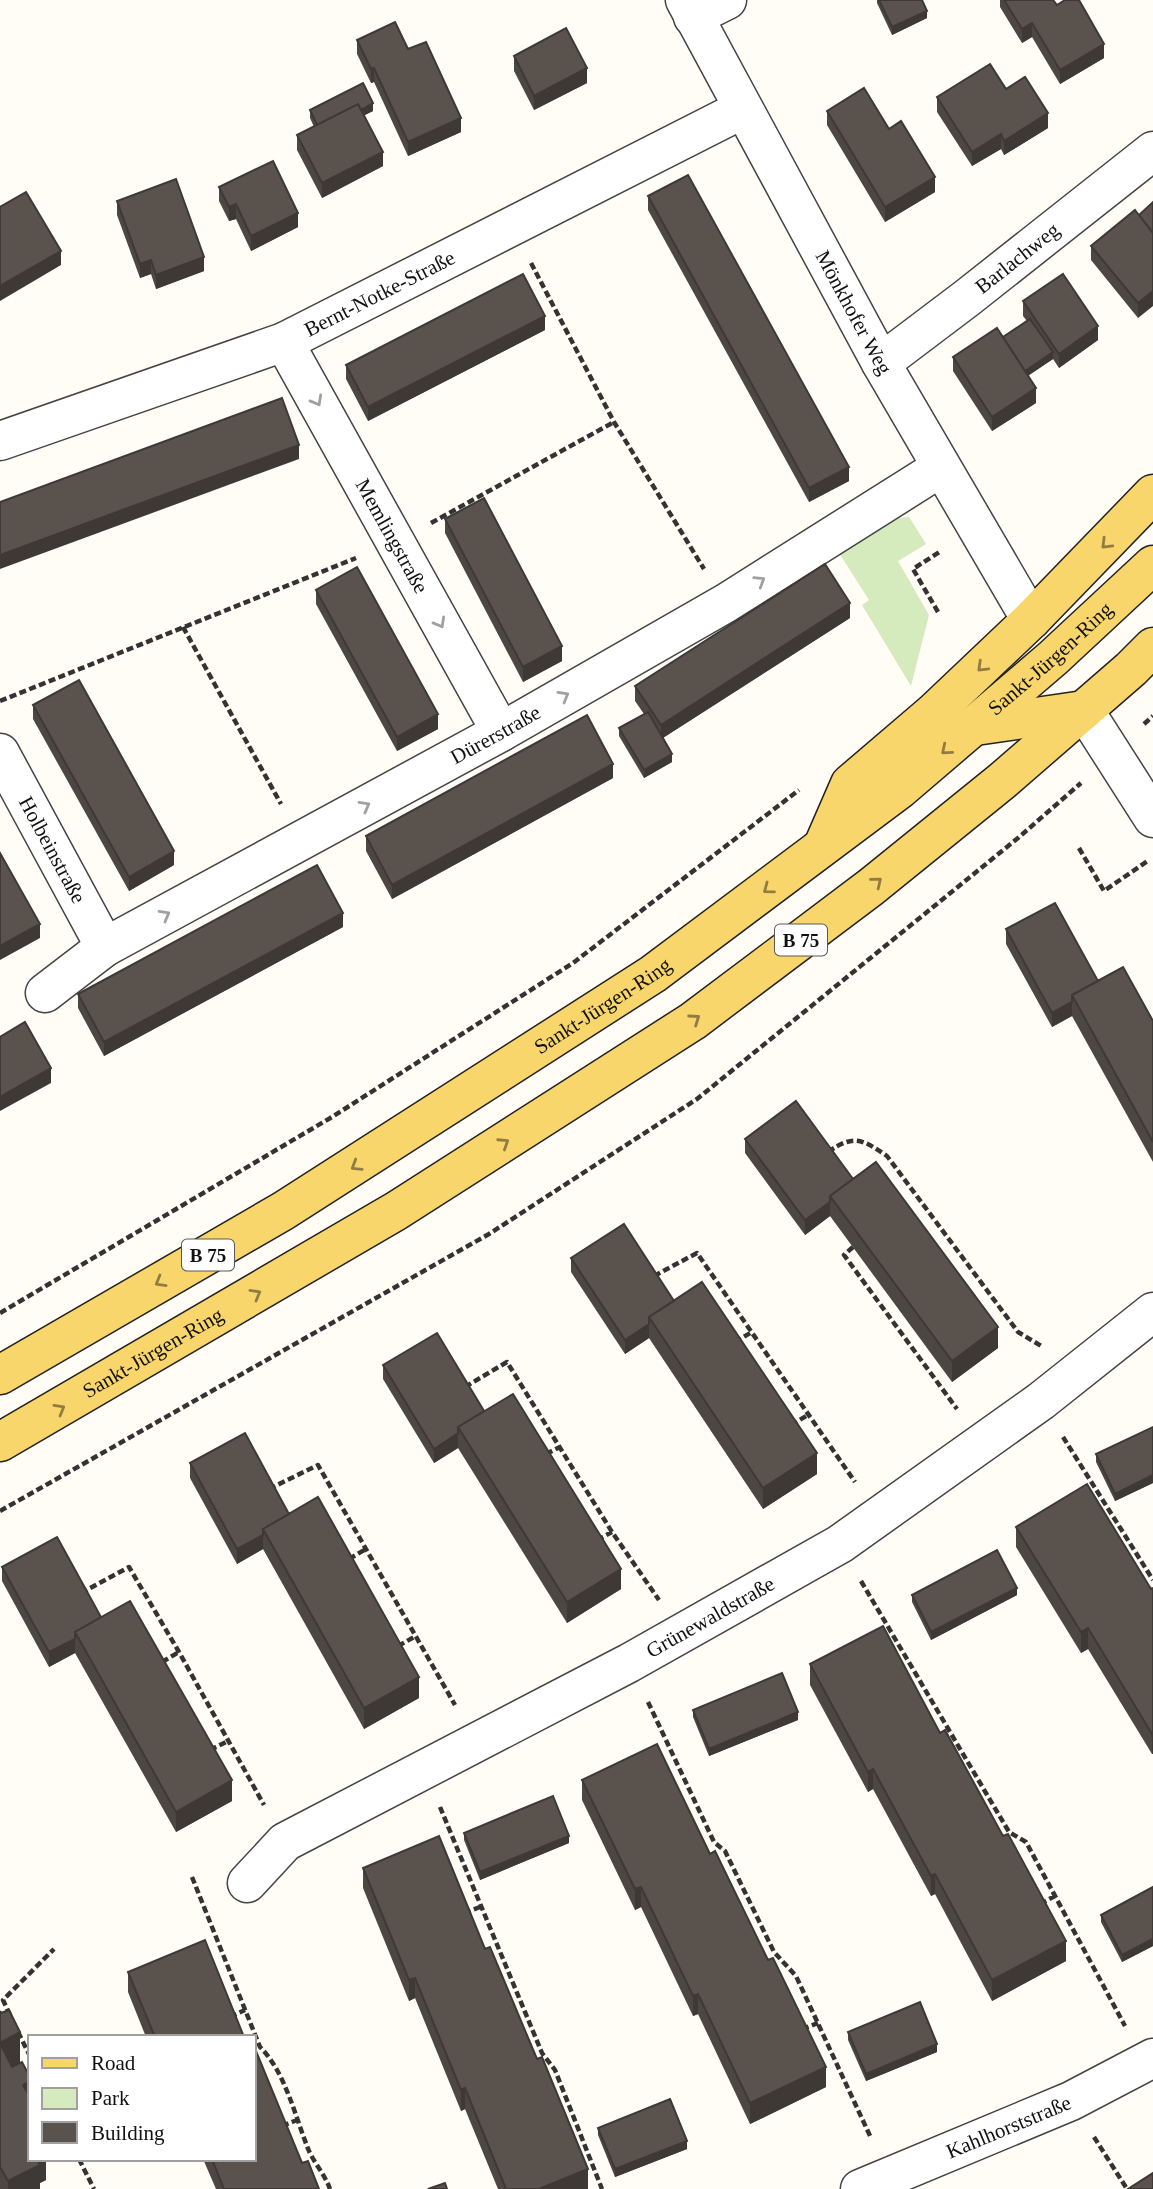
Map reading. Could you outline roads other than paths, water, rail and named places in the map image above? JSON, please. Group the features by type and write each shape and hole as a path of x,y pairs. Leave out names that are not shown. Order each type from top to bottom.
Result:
{"main road":[{"path":"823,848 850,784 933,713 1031,620 1153,494"},
{"name":"Sankt-Jürgen-Ring","path":"0,1375 283,1211 653,974 900,789 1054,658 1149,569"},
{"name":"Sankt-Jürgen-Ring","path":"0,1443 396,1211 693,1021 872,887 995,787 1146,657"},
{"path":"975,726 1084,710"}],"street":[{"path":"689,9 727,0"},
{"name":"Mönkhofer Weg","path":"689,9 880,363 1031,620"},
{"name":"Bernt-Notke-Straße","path":"0,441 284,342 743,109"},
{"name":"Barlachweg","path":"880,363 1153,151"},
{"name":"Memlingstraße","path":"284,342 501,732"},
{"name":"Dürerstraße","path":"45,993 105,947 501,732 726,603 940,468"},
{"path":"1084,710 1153,818"},
{"name":"Holbeinstraße","path":"0,753 105,947"},
{"name":"Grünewaldstraße","path":"247,1883 285,1842 687,1632 840,1544 1041,1401 1153,1312"},
{"name":"Kahlhorststraße","path":"875,2183 1071,2101 1149,2061"}]}
